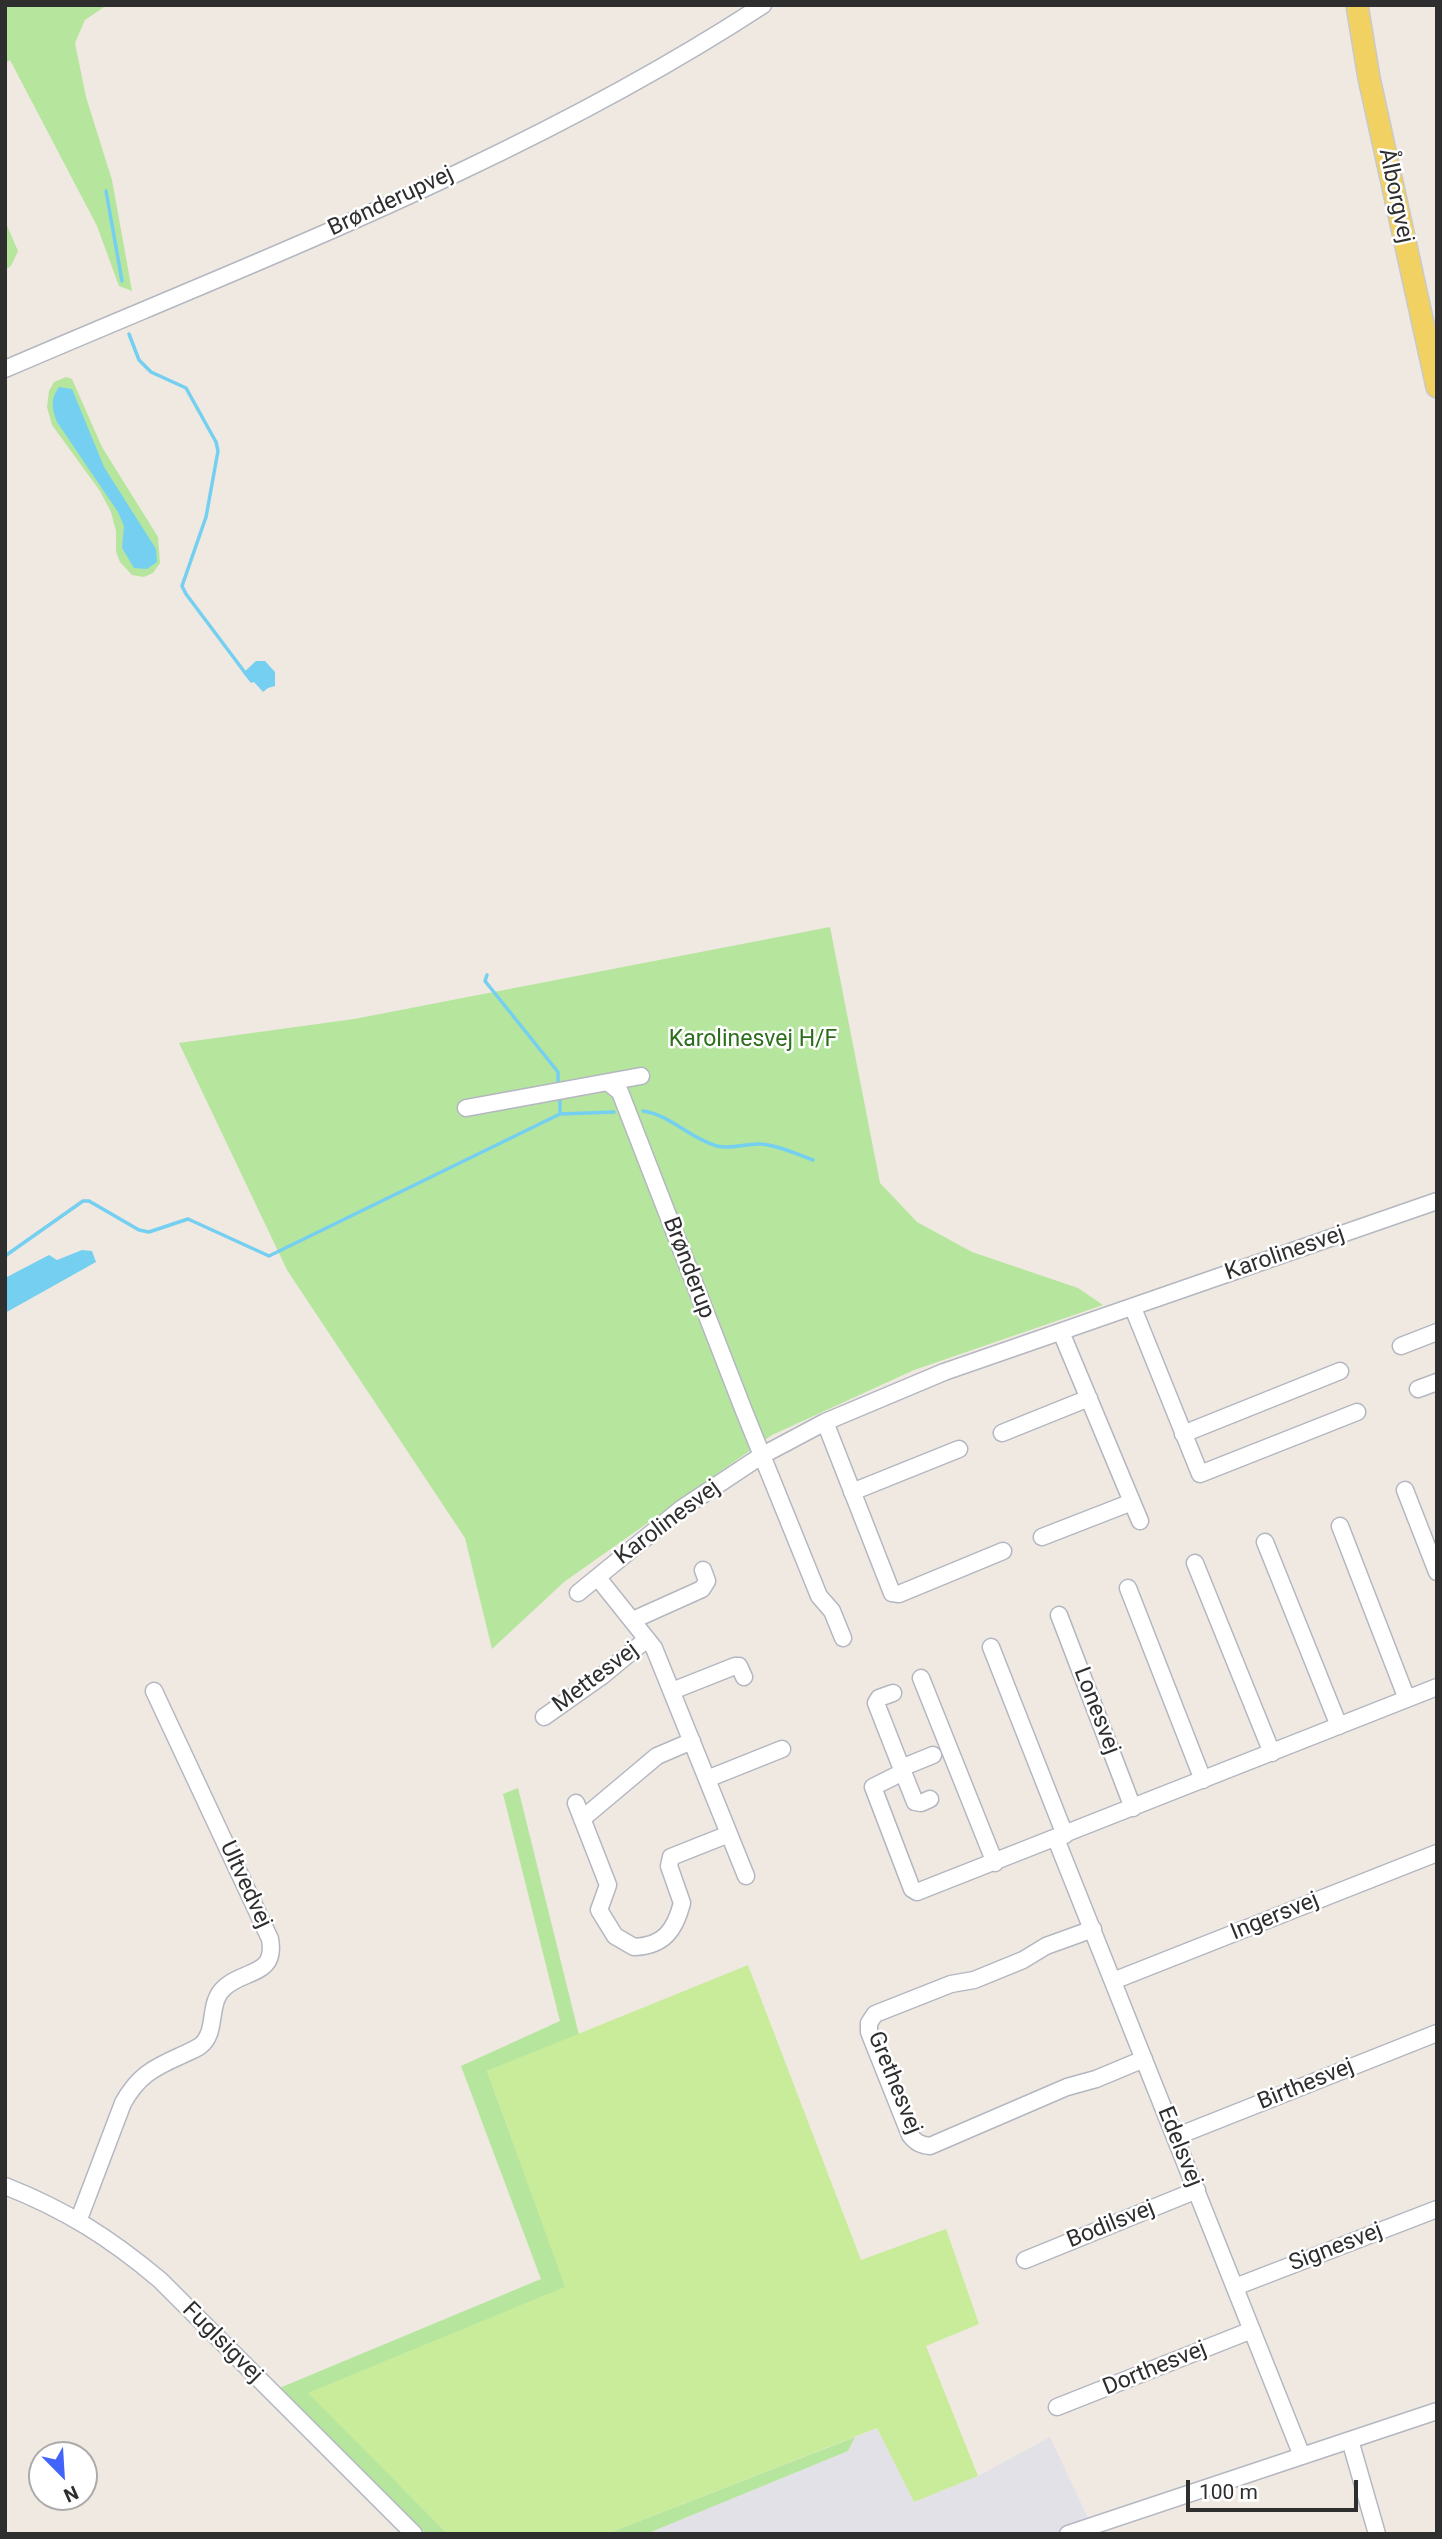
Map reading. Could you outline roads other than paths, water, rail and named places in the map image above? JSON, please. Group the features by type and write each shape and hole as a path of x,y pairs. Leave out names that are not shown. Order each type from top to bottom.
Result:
{"main road":[{"name":"Ålborgvej","path":"1357,5 1369,78 1437,387"}],"street":[{"name":"Brønderupvej","path":"5,369 360,217 536,135 649,74 763,5"},
{"path":"466,1108 641,1076"},
{"name":"Brønderup","path":"609,1083 620,1092 761,1456"},
{"name":"Karolinesvej","path":"578,1593 681,1509 761,1456 825,1422 944,1372 1437,1201"},
{"path":"1133,1308 1202,1475 1357,1412"},
{"path":"1061,1332 1140,1521"},
{"path":"1401,1346 1437,1332"},
{"path":"1183,1434 1340,1371"},
{"path":"1419,1389 1437,1382"},
{"path":"1002,1433 1089,1398"},
{"path":"825,1422 894,1594 1003,1552"},
{"path":"852,1492 959,1450"},
{"path":"761,1456 819,1596 832,1611 843,1638"},
{"path":"1405,1490 1437,1572"},
{"path":"1042,1537 1132,1502"},
{"path":"1340,1527 1407,1699"},
{"path":"1265,1542 1339,1726"},
{"path":"1195,1563 1272,1753"},
{"name":"Mettesvej","path":"633,1620 705,1587 707,1581 703,1570"},
{"name":"Mettesvej","path":"598,1578 657,1654 746,1876"},
{"path":"1128,1588 1203,1780"},
{"name":"Lonesvej","path":"1059,1615 1133,1808"},
{"name":"Mettesvej","path":"544,1717 648,1639"},
{"path":"991,1647 1060,1837"},
{"path":"672,1691 735,1666 739,1666 744,1677"},
{"path":"921,1678 995,1863"},
{"path":"933,1755 878,1782 872,1790 914,1891 923,1892 1437,1687"},
{"name":"Ultvedvej","path":"79,2220 133,2085 161,2064 201,2046 209,2034 215,2000 223,1989 267,1964 272,1952 270,1939 154,1691"},
{"path":"893,1693 879,1698 876,1703 915,1802 930,1799"},
{"path":"582,1819 654,1758 692,1741"},
{"path":"707,1779 782,1749"},
{"path":"576,1803 608,1885 599,1910 618,1939 637,1947 669,1935 682,1906 682,1899 669,1866 671,1857 729,1834"},
{"name":"Edelsvej","path":"1060,1837 1113,1981 1302,2456"},
{"name":"Ingersvej","path":"1113,1981 1437,1853"},
{"name":"Grethesvej","path":"1093,1929 1046,1946 1023,1960 974,1980 951,1984 875,2014 869,2023 869,2032 910,2135 915,2141 930,2146 1067,2087 1096,2079 1144,2059"},
{"name":"Birthesvej","path":"1175,2137 1437,2033"},
{"name":"Fuglsigvej","path":"5,2186 79,2220 121,2247 160,2280 414,2534"},
{"name":"Bodilsvej","path":"1024,2260 1196,2190"},
{"name":"Signesvej","path":"1235,2287 1436,2212"},
{"name":"Dorthesvej","path":"1057,2407 1252,2330"},
{"path":"1068,2534 1437,2411"},
{"path":"1350,2440 1377,2534"}],"water":[{"path":"59,387 72,389 104,467 156,549 157,562 147,569 134,568 122,548 124,526 118,512 57,422 53,404"},
{"path":"256,661 265,661 275,672 275,686 263,692 243,673"},
{"path":"82,1250 92,1251 96,1262 5,1313 5,1278 49,1255 57,1260"}],"waterway":[{"path":"106,191 122,281"},
{"path":"129,334 139,360 151,372 186,388 216,442 218,451 206,517 182,586 246,674"},
{"path":"487,975 485,981 558,1072 558,1081"},
{"path":"560,1099 560,1114"},
{"path":"643,1111 663,1117 717,1146 767,1145 813,1160"},
{"path":"5,1256 83,1201 89,1201 139,1230 149,1232 188,1219 269,1256 560,1114 614,1112"}],"park label":[{"name":"Karolinesvej H/F","path":"753,1040"}]}
